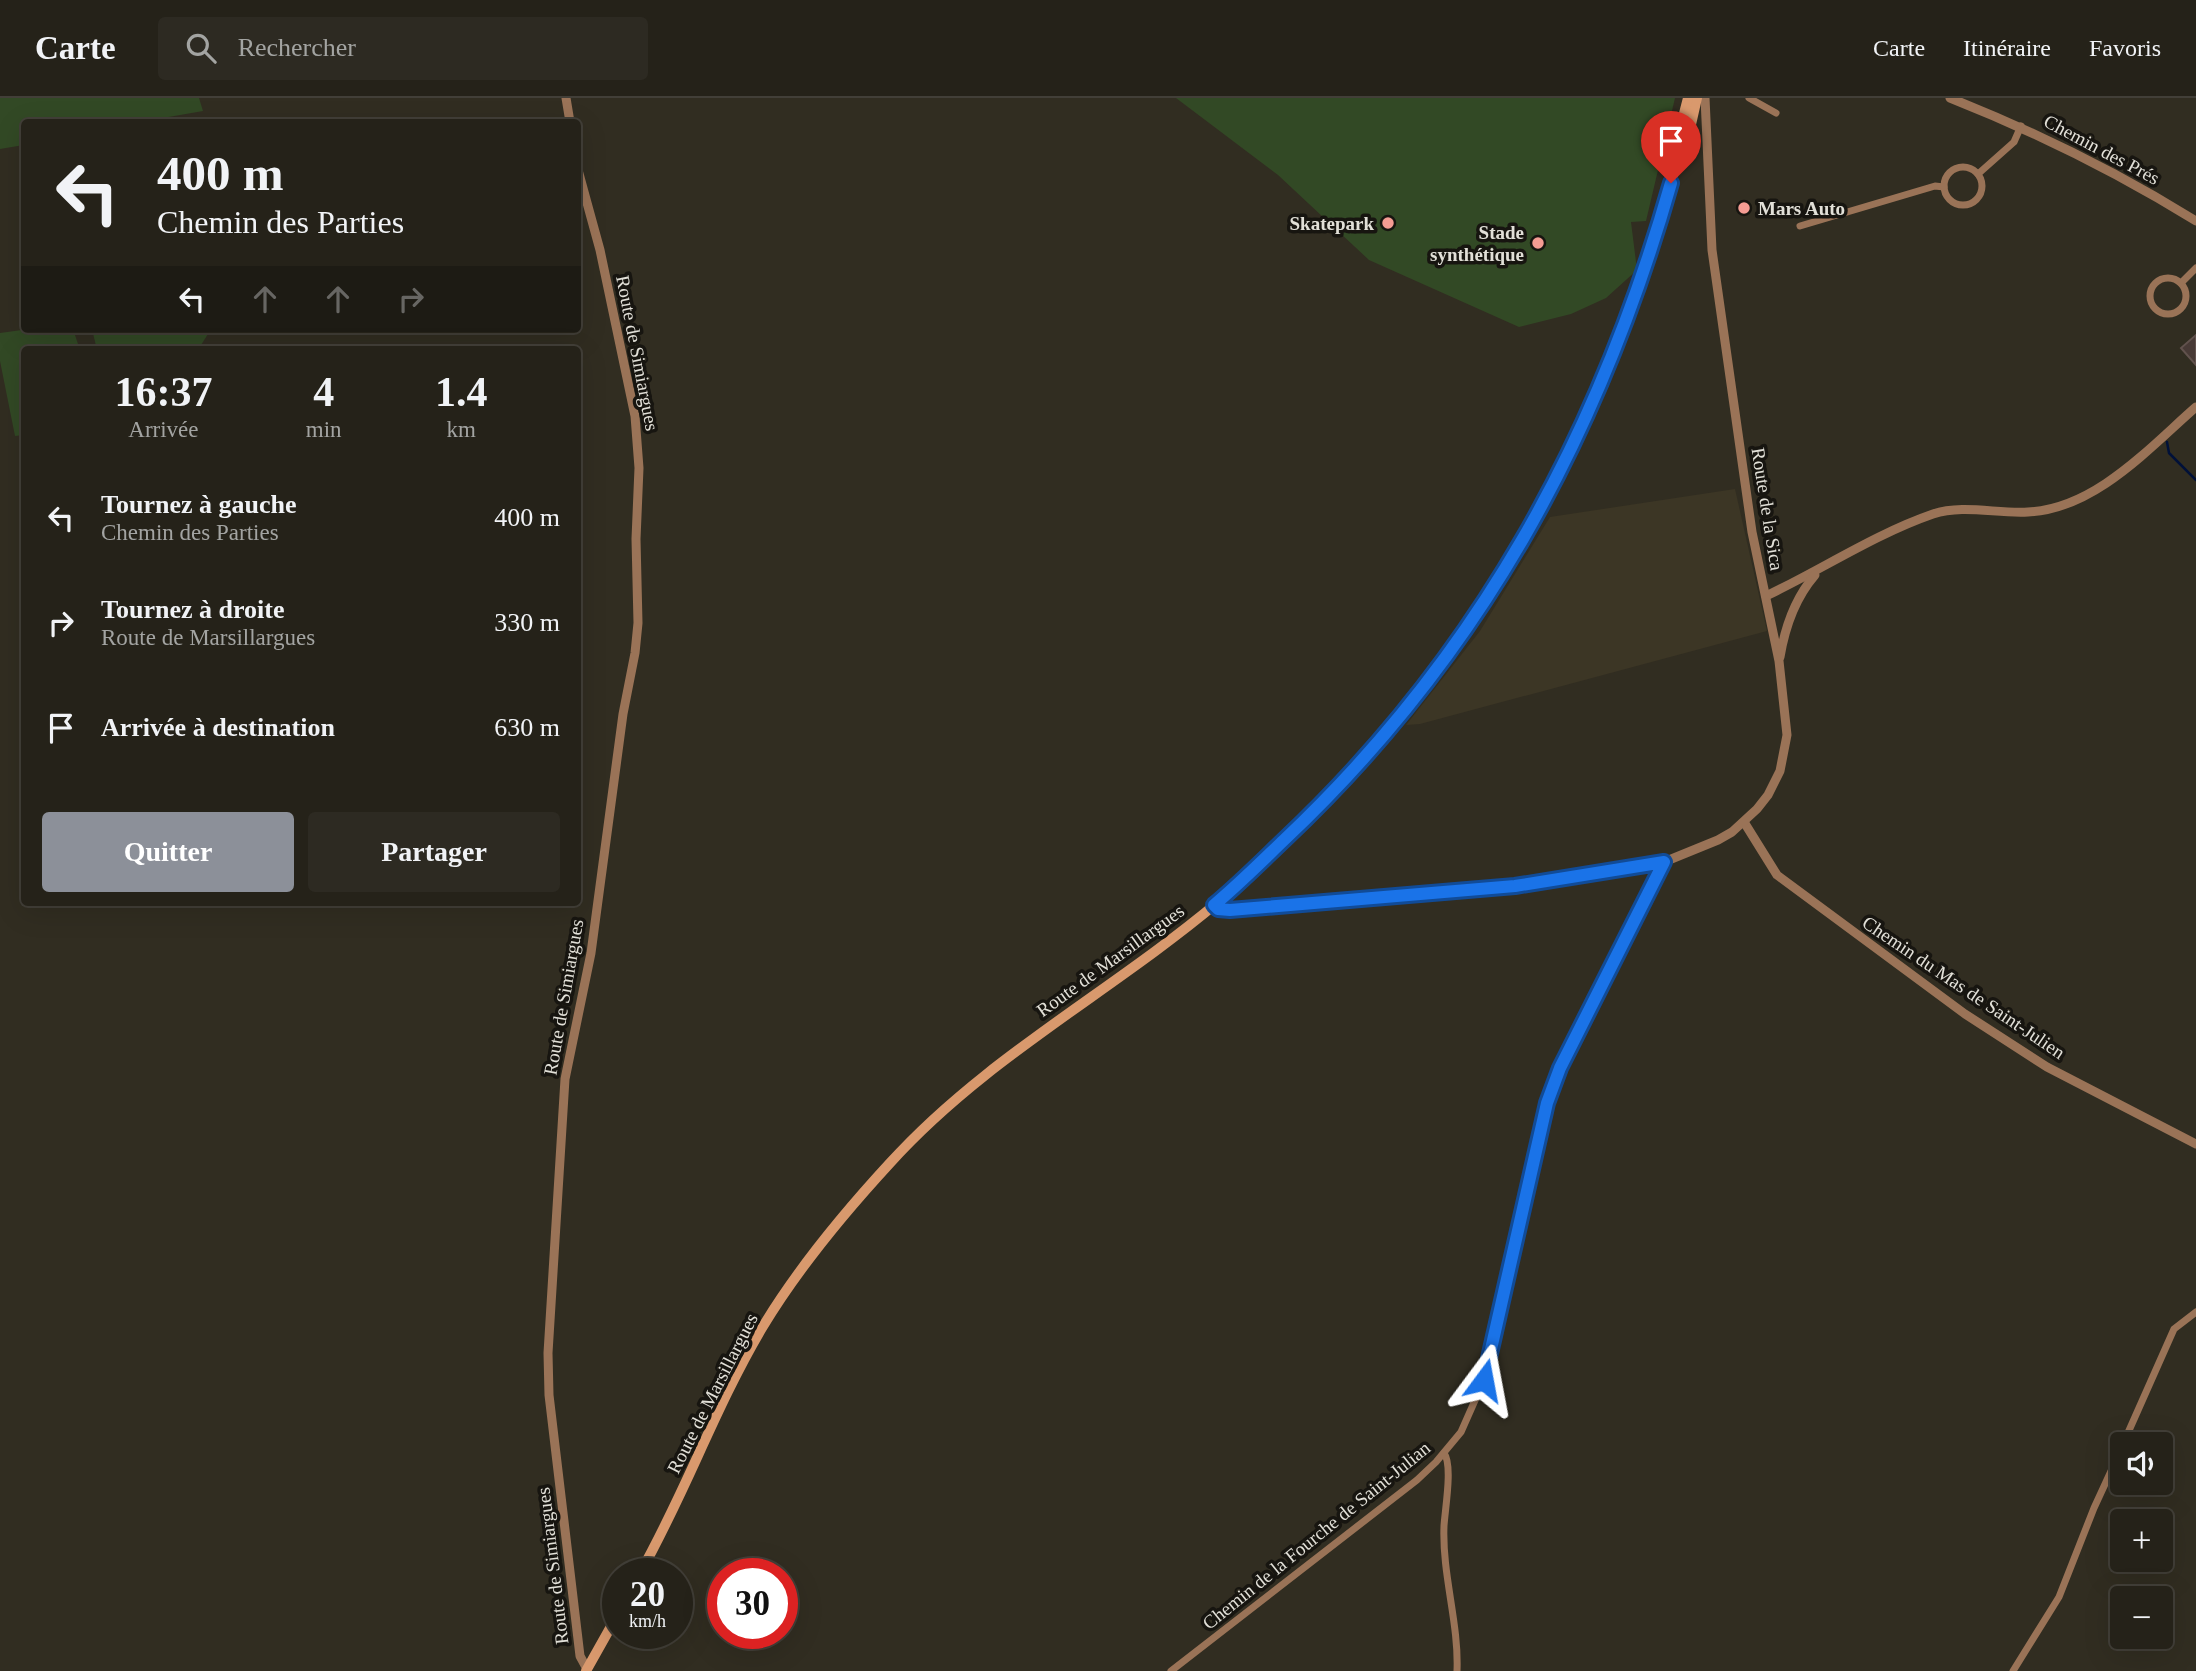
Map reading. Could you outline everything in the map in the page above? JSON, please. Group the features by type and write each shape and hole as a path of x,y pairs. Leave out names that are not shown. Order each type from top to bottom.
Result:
{"main road":[{"name":"Route de Marsillargues","path":"648,1558 762,1329 792,1283 846,1212 895,1157 951,1104 1011,1054 1214,905 1303,822 1388,732 1434,676 1489,597 1573,448 1606,373 1656,236 1683,136 1681,125 1688,98"},
{"name":"Route de Marsillargues","path":"1683,136 1690,129 1697,98"},
{"path":"587,1670 602,1643"}],"street":[{"path":"566,98 570,119"},
{"name":"Route de la Sica","path":"1214,905 1218,909 1230,910 1501,887 1664,862 1718,841 1744,822 1768,795 1780,771 1787,735 1779,660 1752,532 1712,250 1705,98"},
{"path":"1749,98 1776,113"},
{"name":"Chemin des Prés","path":"1950,98 2021,126 2076,152 2196,221"},
{"path":"1978,174 2014,142 2021,126"},
{"path":"1966,167 1978,174 1982,191 1979,198 1968,205 1954,204 1944,187 1948,174 1966,167"},
{"name":"Route de Simiargues","path":"581,181 600,250 635,416 639,468 636,526 637,639 622,715 592,946 563,1101 547,1367 580,1656 587,1670"},
{"path":"1800,226 1935,186 1944,187"},
{"path":"2181,283 2196,268"},
{"path":"2168,278 2181,283 2186,295 2183,306 2170,313 2156,308 2151,295 2155,283 2168,278"},
{"path":"1766,596 1819,571 1891,531 1935,513 1968,510 2030,512 2085,497 2138,458 2196,407"},
{"path":"1779,660 1784,635 1804,588 1819,571"},
{"name":"Chemin du Mas de Saint-Julien","path":"1744,822 1777,875 1965,1014 2046,1067 2196,1144"},
{"name":"Chemin de la Fourche de Saint-Julian","path":"1171,1671 1417,1480 1461,1432 1484,1380 1541,1126 1560,1068 1664,862"},
{"path":"2128,1432 2174,1329 2196,1312"},
{"path":"1444,1453 1450,1467 1445,1492 1444,1539 1457,1671"},
{"path":"2013,1671 2059,1597 2110,1473"}],"shaded area":[{"path":"1735,489 1767,631 1420,724 1406,725 1480,631 1550,517"}],"green space":[{"path":"0,98 199,98 203,111 157,119 21,119 21,146 0,149"},
{"path":"1176,98 1675,98 1646,221 1631,222 1637,270 1606,298 1571,314 1519,327 1369,260 1278,175"},
{"path":"21,330 21,333 74,333 79,346 21,346 21,435 15,436 0,361 0,333"},
{"path":"93,333 209,333 200,346 96,346"}],"building":[{"path":"2196,335 2196,365 2181,348"}],"waterway":[{"path":"2167,442 2169,453 2196,480"}],"place":[{"name":"Mars Auto","path":"1744,208"},
{"name":"Skatepark","path":"1388,223"},
{"name":"Stade synthétique","path":"1538,243"}],"route":[{"path":"1484,1380 1547,1103 1560,1068 1664,862 1515,886 1230,910 1218,909 1214,905 1303,822 1388,732 1434,676 1489,597 1573,448 1606,373 1638,291 1671,183"}]}
